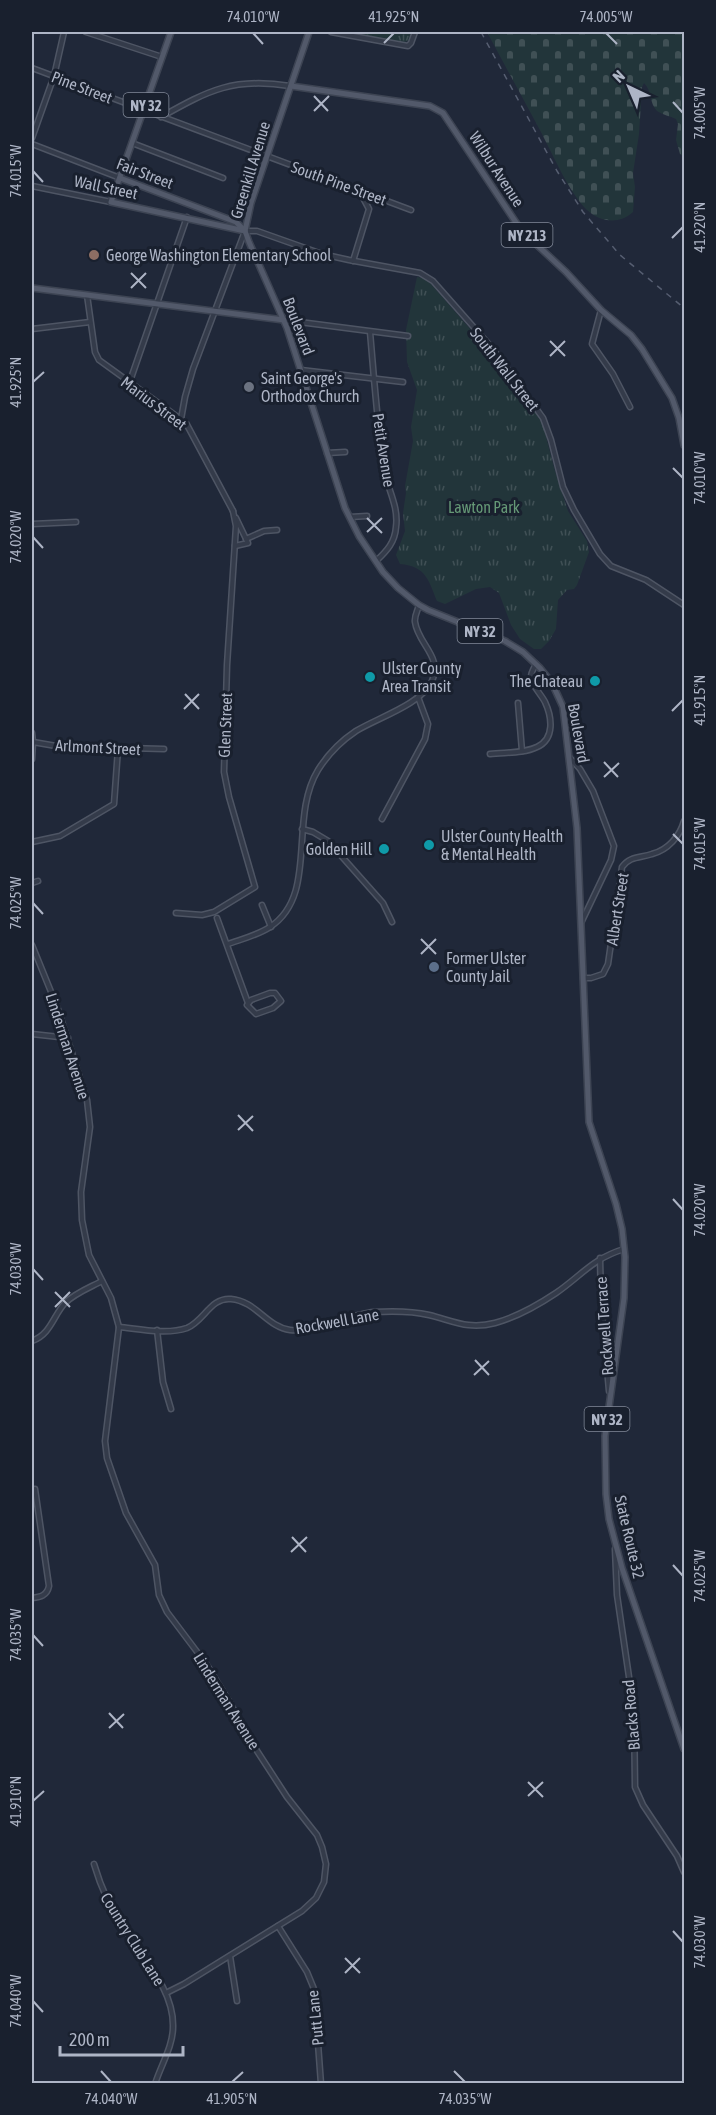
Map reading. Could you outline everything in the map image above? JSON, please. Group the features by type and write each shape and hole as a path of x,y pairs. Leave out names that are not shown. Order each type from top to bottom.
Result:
{"main road":[{"name":"NY 32","path":"111,202 171,32"},
{"name":"Greenkill Avenue","path":"245,231 246,220 309,32"},
{"name":"Wilbur Avenue","path":"291,86 430,106 443,113 513,220 601,310 631,335 649,359 676,407 684,445"},
{"name":"Fair Street","path":"120,178 236,222 245,231"},
{"name":"Wall Street","path":"111,202 245,231"},
{"name":"Boulevard","path":"245,231 284,320 350,518 376,562 398,588 428,610 505,641 523,652 552,683 560,701 566,722 577,819 589,1122 608,1181"},
{"path":"32,288 284,320"},
{"name":"State Route 32","path":"608,1181 622,1229 624,1249 624,1298 609,1395 604,1461 609,1519 615,1546 684,1749"}],"street":[{"path":"32,138 54,76 64,32"},
{"path":"86,32 162,57"},
{"path":"331,32 398,45 409,45 415,32"},
{"name":"Pine Street","path":"32,68 267,157"},
{"path":"160,117 208,93 236,84 257,82 291,86"},
{"path":"132,143 223,178"},
{"name":"Fair Street","path":"32,144 120,178"},
{"name":"South Pine Street","path":"267,157 411,210"},
{"name":"Wall Street","path":"32,186 111,202"},
{"path":"353,261 369,209 358,191"},
{"path":"129,384 188,218"},
{"name":"South Wall Street","path":"245,231 257,231 322,254 420,273 433,281 494,350 543,418 563,487 600,554 611,566 646,580 684,605"},
{"name":"Greenkill Avenue","path":"181,419 193,369 221,300 245,231"},
{"name":"Marius Street","path":"87,295 95,352 99,360 129,384 181,419 191,431 247,541"},
{"path":"601,310 592,344 613,374 630,408"},
{"path":"284,320 408,336"},
{"path":"32,329 90,322"},
{"name":"Petit Avenue","path":"370,332 384,469 395,506 397,524 395,537 390,547 376,562"},
{"path":"301,370 403,382"},
{"path":"327,453 345,452"},
{"name":"Glen Street","path":"176,914 202,915 214,912 255,886 224,772 227,665 236,526 233,511"},
{"path":"350,518 367,516"},
{"path":"32,524 76,522"},
{"path":"235,546 240,546 261,532 277,530"},
{"path":"228,944 271,927 286,912 299,884 306,801 313,779 325,760 336,747 356,732 418,697 429,686 435,671 435,663 415,622 420,605"},
{"path":"490,754 537,747 547,739 550,727 549,713 545,701 532,680 532,671 536,664"},
{"path":"382,819 425,739 428,724 418,697"},
{"path":"518,703 522,750"},
{"path":"32,733 32,759"},
{"name":"Arlmont Street","path":"33,742 56,746 164,749"},
{"path":"32,842 60,836 114,804 118,749"},
{"path":"570,758 593,791 614,846 611,860 580,923"},
{"name":"Albert Street","path":"582,978 598,977 603,974 608,964 622,867 631,858 657,852 677,837 683,830 684,821"},
{"path":"302,829 314,832 327,841 383,903 392,922"},
{"path":"32,883 38,881"},
{"path":"262,905 271,927"},
{"path":"217,918 249,1009 256,1014 273,1008 281,1000 274,993 270,993 248,1003"},
{"name":"Linderman Avenue","path":"32,945 68,1038 85,1089 90,1119 89,1143 81,1192 82,1220 89,1255 111,1298 119,1325 105,1447 106,1458 126,1513 152,1557 159,1595 167,1612 207,1665 248,1737 287,1797 317,1835 322,1847 326,1871 322,1889 311,1903 230,1956 166,1993"},
{"path":"32,1034 68,1038"},
{"name":"Rockwell Lane","path":"119,1325 157,1330 187,1328 198,1321 216,1302 228,1299 244,1301 277,1325 292,1330 378,1312 420,1313 470,1326 493,1323 549,1298 600,1258 624,1249"},
{"name":"Rockwell Terrace","path":"600,1258 609,1395"},
{"path":"32,1341 48,1330 67,1301 102,1281"},
{"path":"157,1330 163,1382 171,1408"},
{"path":"32,1598 43,1596 49,1586 35,1489"},
{"name":"Blacks Road","path":"615,1546 616,1595 634,1711 635,1787 643,1805 677,1856 684,1872"},
{"name":"Country Club Lane","path":"94,1864 112,1909 166,1993 173,2018 173,2030 155,2084"},
{"name":"Putt Lane","path":"278,1926 307,1972 314,1989 321,2084"},
{"path":"230,1956 237,2001"}],"green space":[{"path":"345,32 413,32 410,40 402,43"},
{"path":"487,32 684,32 684,157 680,154 676,140 678,124 676,119 657,111 644,83 633,173 635,187 633,212 616,220 604,219 592,214 568,184"},
{"name":"Lawton Park","path":"417,277 430,283 499,362 538,415 568,511 587,541 589,552 577,585 574,589 567,590 558,600 556,629 541,649 534,649 520,639 511,625 499,593 490,587 476,589 445,604 437,601 426,576 416,568 400,564 396,555 405,531 403,513 405,486 413,441 411,427 417,390 407,362 406,330"}],"railway":[{"path":"481,32 557,171 583,212 620,255 684,308"}],"place":[{"name":"George Washington Elementary School","path":"94,255"},
{"name":"Saint George's Orthodox Church","path":"249,387"},
{"name":"Ulster County Area Transit","path":"370,677"},
{"name":"The Chateau","path":"595,681"},
{"name":"Ulster County Health & Mental Health","path":"429,845"},
{"name":"Golden Hill","path":"384,849"},
{"name":"Former Ulster County Jail","path":"434,967"}]}
